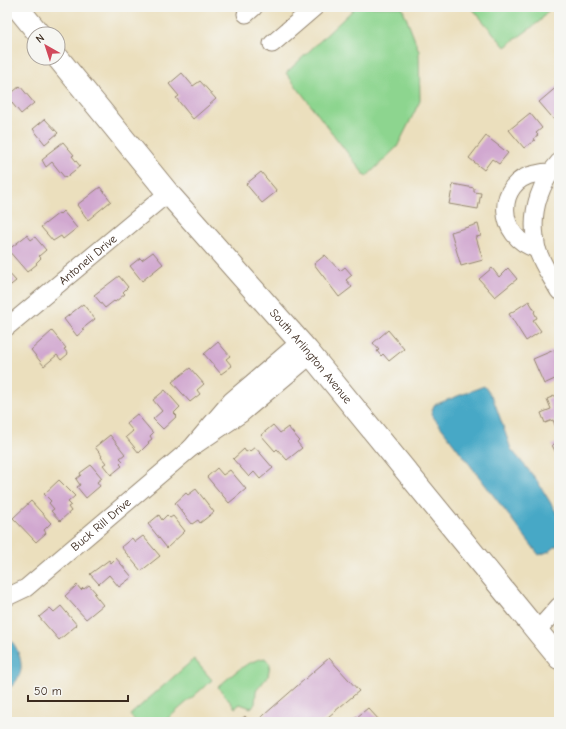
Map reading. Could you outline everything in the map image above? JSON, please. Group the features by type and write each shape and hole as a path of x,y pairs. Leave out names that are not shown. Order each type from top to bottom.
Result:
{"main road":[{"path":"25,10 34,26"},
{"name":"South Arlington Avenue","path":"65,66 168,193 306,349 559,658"}],"street":[{"path":"272,44 315,7"},
{"path":"555,167 544,183 537,201 534,228 537,249 544,265 559,291"},
{"path":"537,249 525,244 513,234 507,221 506,203 517,183 523,178 533,174 547,172 555,167"},
{"name":"Antoneli Drive","path":"7,327 168,193"},
{"name":"Buck Rill Drive","path":"7,597 26,588 191,448 231,401 306,349"},
{"path":"537,631 559,606"}],"green space":[{"path":"356,7 402,7 419,51 420,101 397,147 366,177 286,73"},
{"path":"471,7 551,7 540,21 505,47"},
{"path":"265,658 270,664 268,676 256,691 255,704 251,708 240,704 235,708 218,687 245,665"},
{"path":"194,659 212,680 164,722 136,722 130,715"}],"water":[{"path":"484,386 493,398 511,449 536,479 558,515 559,544 550,551 539,555 431,414 434,405"},
{"path":"7,637 17,649 21,671 18,678 7,691"}],"building":[{"path":"182,73 193,86 200,81 216,99 193,119 176,98 179,96 169,84"},
{"path":"559,85 559,121 557,123 539,102"},
{"path":"20,86 34,103 21,114 7,97"},
{"path":"530,113 542,128 536,133 538,135 534,138 535,140 524,148 509,130"},
{"path":"45,119 58,133 45,144 33,129"},
{"path":"486,136 508,153 499,164 492,159 484,170 469,158"},
{"path":"63,142 74,155 72,156 80,166 65,178 52,162 46,167 42,160"},
{"path":"261,172 277,191 262,203 246,184"},
{"path":"453,184 474,188 474,192 481,193 478,209 449,204"},
{"path":"100,187 111,201 88,220 77,205"},
{"path":"63,211 77,228 63,239 61,236 53,241 41,227"},
{"path":"478,224 481,236 476,237 483,260 461,266 451,232"},
{"path":"27,235 31,240 35,237 46,250 39,256 41,258 36,263 37,264 27,272 8,250"},
{"path":"153,252 163,264 142,281 130,266 140,258 142,260"},
{"path":"325,255 340,271 345,267 352,275 346,280 352,287 339,297 314,264"},
{"path":"492,268 499,277 508,268 517,279 495,297 479,279"},
{"path":"7,271 16,281 7,288"},
{"path":"119,276 128,287 123,292 125,294 105,308 94,295"},
{"path":"529,301 537,318 533,320 541,331 526,341 509,314"},
{"path":"83,304 95,319 82,329 84,330 77,336 64,319"},
{"path":"388,330 404,349 389,361 383,354 381,356 377,351 379,350 373,343"},
{"path":"52,331 66,348 64,349 68,354 61,360 57,355 44,366 31,350"},
{"path":"218,342 230,356 226,359 232,366 221,374 204,354"},
{"path":"554,350 559,362 559,377 544,384 533,359"},
{"path":"190,368 204,384 197,390 200,394 190,402 172,382"},
{"path":"165,390 180,407 174,413 177,416 163,429 153,419 162,411 153,400"},
{"path":"559,394 559,429 557,430 553,420 545,423 541,413 551,409 547,399"},
{"path":"137,414 153,433 150,436 152,439 139,453 126,437 133,431 126,423"},
{"path":"273,425 280,433 288,427 299,440 297,442 302,448 287,460 277,449 275,451 261,435"},
{"path":"110,435 125,454 120,458 123,461 120,464 122,466 111,475 103,465 106,463 95,447"},
{"path":"559,442 559,459 552,445"},
{"path":"255,447 273,468 260,479 254,472 249,477 233,459 244,449 246,452"},
{"path":"91,465 102,478 97,482 100,486 86,498 77,487 80,485 76,479 81,475 80,473"},
{"path":"217,468 223,475 230,470 246,489 229,503 207,477"},
{"path":"59,480 75,496 68,502 71,505 68,507 71,511 60,521 51,511 54,509 49,503 51,501 44,494"},
{"path":"196,489 214,512 200,523 198,520 192,524 175,503 186,493 188,495"},
{"path":"31,501 51,523 44,530 46,533 36,542 13,518"},
{"path":"159,515 162,520 167,515 170,518 173,516 185,531 167,548 148,524"},
{"path":"143,536 160,556 141,571 121,547 132,538 135,542"},
{"path":"116,558 132,577 119,587 109,575 99,584 90,574 109,560 111,563"},
{"path":"77,585 81,590 89,585 103,605 86,619 65,596"},
{"path":"61,606 77,625 59,640 39,617 50,608 54,612"},
{"path":"329,658 359,691 322,722 256,722"},
{"path":"368,708 381,722 351,722"},
{"path":"245,716 250,722 238,722"}]}
